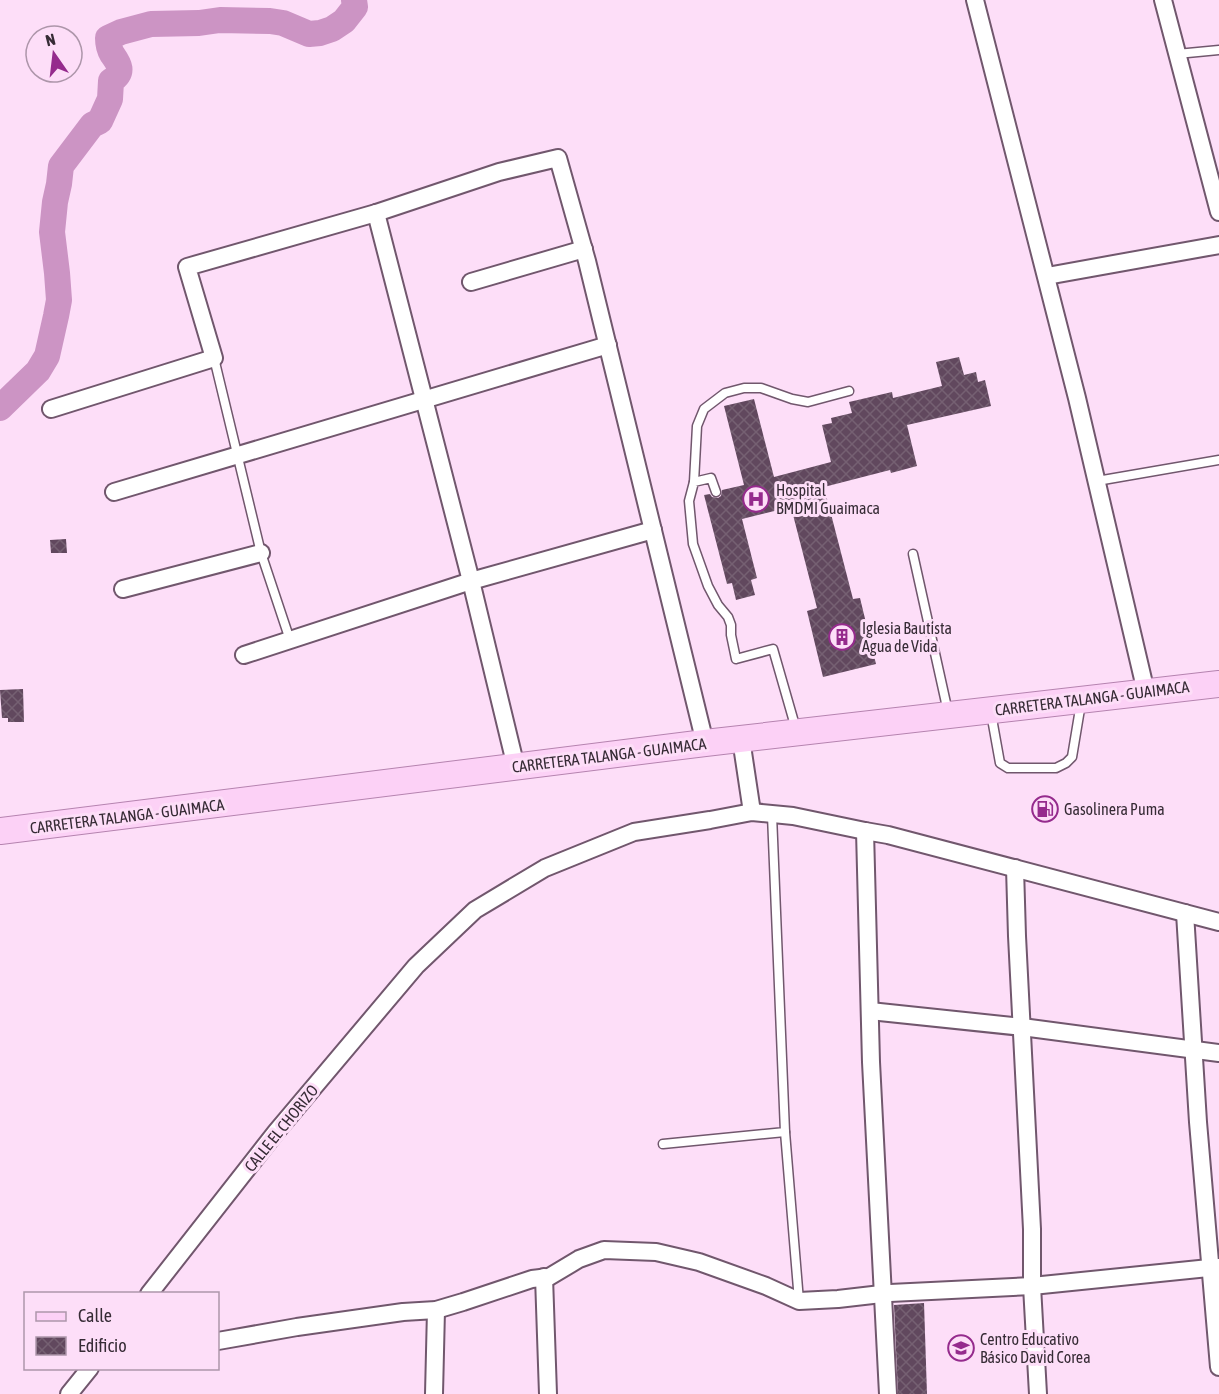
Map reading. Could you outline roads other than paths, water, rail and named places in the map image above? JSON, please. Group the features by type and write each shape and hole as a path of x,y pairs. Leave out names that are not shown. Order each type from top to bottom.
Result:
{"main road":[{"name":"CARRETERA TALANGA - GUAIMACA","path":"0,831 705,743 1219,684"}],"street":[{"path":"975,0 1047,276 1146,692"},
{"path":"1163,0 1219,212"},
{"path":"51,410 214,358 187,267 376,213 499,172 558,158 584,249 705,743"},
{"path":"376,213 471,581 516,767"},
{"path":"1047,276 1219,245"},
{"path":"471,282 584,249"},
{"path":"114,492 608,345"},
{"path":"244,655 471,581 653,530"},
{"path":"123,589 261,553"},
{"path":"741,739 752,812"},
{"name":"CALLE EL CHORIZO","path":"150,1292 276,1132 416,966 475,910 545,868 634,832 752,812 793,816 888,835 1219,922"},
{"path":"865,831 871,1062 888,1394"},
{"path":"1015,868 1038,1394"},
{"path":"1185,913 1194,1050 1215,1268 1219,1367"},
{"path":"870,1011 1022,1027 1219,1053"},
{"path":"219,1341 297,1327 403,1312 436,1310 532,1278 549,1277 579,1259 604,1250 656,1252 699,1262 766,1286 799,1301 1032,1286 1215,1268"},
{"path":"544,1277 548,1394"},
{"path":"434,1394 436,1310"},
{"path":"69,1394 88,1370"}],"lane":[{"path":"1176,54 1219,50"},
{"path":"214,358 261,553 290,640"},
{"path":"797,732 772,650 736,659 728,617 718,605 708,586 693,544 689,501 694,482 697,426 704,409 724,393 744,388 761,388 808,402 849,391"},
{"path":"1097,481 1219,460"},
{"path":"694,482 711,478 716,492"},
{"path":"913,554 949,715"},
{"path":"990,710 1000,763 1003,766 1008,768 1056,768 1072,757 1082,699"},
{"path":"772,815 785,1132 799,1301"},
{"path":"663,1144 785,1132"}],"waterway":[{"path":"0,408 38,371 47,356 59,300 52,232 61,166 92,125 100,121 110,99 111,81 118,74 119,68 110,50 108,38 151,24 220,20 270,21 283,23 309,34 320,33 344,21 355,7 354,0"}],"place":[{"name":"Hospital BMDMI Guaimaca","path":"756,499"},
{"name":"Iglesia Bautista Agua de Vida","path":"842,637"},
{"name":"Gasolinera Puma","path":"1045,809"},
{"name":"Centro Educativo Básico David Corea","path":"961,1348"}]}
